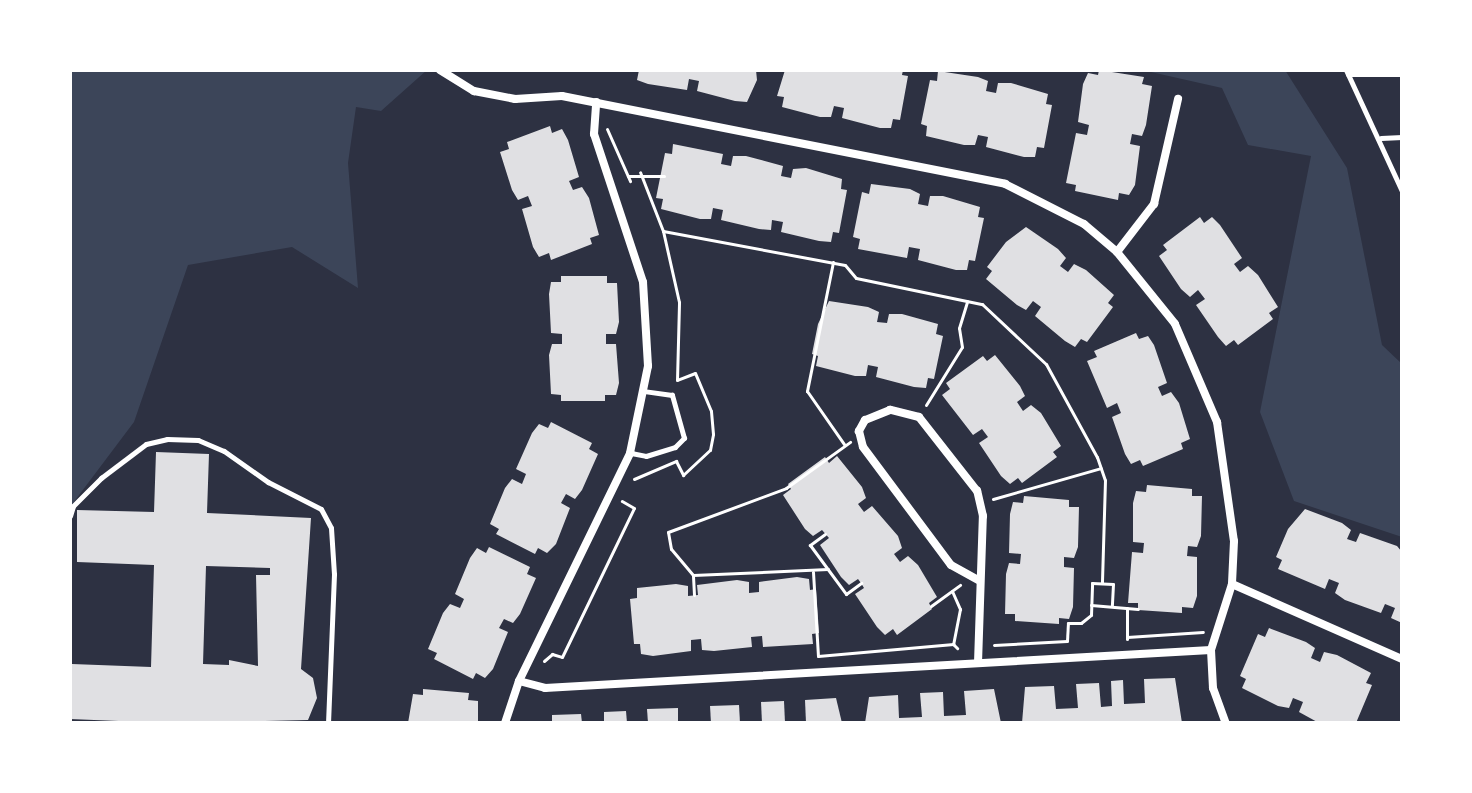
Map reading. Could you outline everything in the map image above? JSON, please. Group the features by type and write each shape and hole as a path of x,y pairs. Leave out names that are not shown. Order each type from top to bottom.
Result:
{"street":[{"path":"440,70 474,91 515,99 562,96 1005,184 1084,224 1117,252 1175,324 1199,371 1217,422 1231,495 1232,584 1211,650 1213,688 1226,723"},
{"path":"1117,252 1154,204 1178,99"},
{"path":"505,723 519,681 630,453 644,391 649,323 643,282 594,134 596,102"},
{"path":"975,578 951,565 863,447 859,435 865,420 890,410 919,417 982,503 975,578 978,663"},
{"path":"1232,584 1402,659"},
{"path":"519,681 545,688 1211,650"}],"lane":[{"path":"1402,74 1347,72 1381,138 1402,191"},
{"path":"1381,138 1402,137"},
{"path":"630,453 646,456 675,447 684,438 672,395 644,391"},
{"path":"70,516 73,506 101,478 146,444 167,439 198,440 224,451 268,482 321,509 331,528 334,574 328,723"}],"path":[{"path":"595,119 612,133 630,181"},
{"path":"628,176 664,176"},
{"path":"663,231 833,262 845,265 856,278 982,304 1046,364 1101,468 1106,507 1102,583"},
{"path":"833,262 807,391 845,445"},
{"path":"919,417 962,347 959,328 967,301"},
{"path":"694,595 693,575 671,549 668,532 786,488 859,435"},
{"path":"982,503 1101,468"},
{"path":"825,534 810,545 846,594 861,583"},
{"path":"693,575 828,569"},
{"path":"813,571 819,672"},
{"path":"931,606 975,578"},
{"path":"994,645 1067,641 1068,623 1087,621 1092,583 1113,584 1112,606"},
{"path":"818,656 955,646 960,609 952,591"},
{"path":"1091,605 1138,609"},
{"path":"1127,608 1128,655"},
{"path":"1191,638 1194,632"},
{"path":"1127,637 1203,632"}],"shaded area":[{"path":"70,70 427,70 381,111 356,107 348,163 358,288 292,247 188,265 134,422 70,507"},
{"path":"1142,70 1285,70 1347,168 1382,345 1402,364 1402,537 1294,501 1260,412 1311,156 1248,145 1222,88"}],"building":[{"path":"639,70 756,70 757,80 747,102 735,101 697,91 699,81 689,79 687,90 648,84 637,80"},
{"path":"785,70 903,70 902,75 908,76 900,120 893,119 891,128 880,128 842,118 844,108 834,106 831,117 820,117 782,107 784,97 777,96"},
{"path":"1099,70 1144,77 1142,84 1152,86 1142,136 1132,134 1130,144 1140,146 1135,185 1129,195 1119,193 1118,200 1075,191 1076,185 1066,183 1076,133 1087,135 1089,125 1078,122 1083,84 1088,73 1098,75"},
{"path":"938,71 988,81 986,91 996,93 998,83 1011,83 1048,94 1046,104 1052,105 1044,148 1037,147 1035,157 1024,157 986,147 988,137 978,135 975,145 964,145 926,136 927,126 921,124 930,80 937,81"},
{"path":"550,126 552,133 562,129 568,140 579,177 569,181 573,190 582,187 589,198 599,235 590,238 592,244 551,260 549,253 539,257 533,247 522,209 532,206 528,196 518,200 512,190 500,152 509,149 507,142"},
{"path":"673,144 723,154 721,164 731,166 733,156 746,156 783,166 781,176 791,178 793,169 806,168 842,179 841,189 847,190 839,233 833,232 831,242 819,241 781,232 783,222 772,220 771,230 759,229 721,220 723,210 713,208 711,219 700,219 661,209 663,199 656,198 665,153 672,154"},
{"path":"871,184 910,189 920,194 918,204 928,206 930,196 943,196 980,207 978,217 984,218 975,261 969,260 967,270 956,270 918,260 920,249 909,247 907,258 858,249 860,239 853,237 862,192 869,194"},
{"path":"1200,217 1204,223 1212,217 1220,225 1242,258 1234,264 1240,272 1248,266 1258,275 1278,307 1269,313 1273,319 1238,345 1234,340 1226,346 1218,337 1196,305 1205,299 1198,290 1190,297 1181,289 1159,256 1167,250 1163,245"},
{"path":"1026,227 1066,258 1060,266 1068,272 1074,264 1086,270 1114,295 1108,303 1113,307 1087,342 1081,339 1075,347 1065,341 1035,316 1041,307 1033,301 1026,310 986,279 992,271 987,267 1006,242"},
{"path":"561,276 607,276 607,283 617,283 619,322 616,334 606,334 606,344 616,344 619,383 616,395 605,395 605,401 561,401 561,395 551,394 549,355 552,344 562,344 562,334 551,333 549,294 551,282 561,282"},
{"path":"829,301 868,307 879,312 877,322 887,323 889,314 902,314 938,324 936,334 943,336 934,379 928,378 926,388 914,387 876,377 878,367 868,365 866,376 855,376 816,366 818,356 812,354 818,324"},
{"path":"1136,333 1139,339 1148,336 1154,345 1167,383 1158,387 1162,396 1171,392 1179,403 1190,439 1181,443 1183,449 1143,466 1140,460 1131,464 1125,454 1112,417 1121,413 1117,403 1107,408 1087,361 1097,357 1094,351"},
{"path":"995,355 1025,396 1017,402 1023,411 1031,405 1041,413 1061,446 1053,452 1057,457 1022,483 1018,478 1010,484 1001,476 979,443 988,437 982,429 973,435 942,395 950,389 946,383 983,356 987,361"},
{"path":"551,422 592,443 589,449 598,454 582,490 575,499 566,494 561,503 570,508 556,544 547,553 538,548 535,554 496,534 499,529 490,524 512,479 522,484 526,474 516,469 532,433 539,424 548,428"},
{"path":"156,452 209,454 207,513 311,518 301,669 313,678 317,698 308,720 167,723 70,719 72,664 151,667 154,565 77,562 77,510 154,512","holes":["206,566 270,568 270,575 256,575 258,666 229,660 229,665 203,664"]},
{"path":"837,456 862,487 866,498 858,504 864,512 872,506 898,536 902,548 894,554 900,562 908,556 918,565 937,597 929,603 932,609 897,635 893,629 885,635 877,627 855,594 864,588 861,583 858,579 849,585 820,545 829,538 822,530 813,536 805,529 783,495 791,489 788,484 825,457 829,463"},
{"path":"1147,485 1192,489 1192,496 1202,496 1201,536 1197,547 1188,546 1187,556 1197,557 1197,596 1193,608 1182,607 1182,613 1138,610 1138,603 1128,603 1132,552 1143,553 1144,543 1133,542 1133,503 1136,491 1146,492"},
{"path":"1024,496 1069,500 1069,507 1079,507 1078,547 1074,558 1064,557 1064,567 1074,568 1073,607 1069,619 1059,618 1059,624 1015,621 1015,614 1005,614 1006,574 1009,563 1020,564 1021,554 1009,553 1010,514 1013,502 1023,503"},
{"path":"1305,509 1342,523 1351,530 1347,539 1356,542 1360,533 1397,546 1402,552 1402,623 1391,618 1395,608 1385,604 1381,613 1345,600 1335,593 1339,583 1329,579 1325,589 1278,569 1282,560 1276,557 1288,529"},
{"path":"489,547 530,567 527,574 536,578 520,614 513,623 504,619 499,628 508,632 493,669 485,678 476,673 473,679 434,659 437,653 428,649 450,604 460,608 464,599 455,594 470,558 477,548 486,553"},
{"path":"797,577 809,579 810,590 816,589 819,633 812,634 813,644 763,647 762,636 751,637 752,647 714,651 702,650 701,639 691,640 691,651 653,656 641,654 640,644 634,644 630,599 637,598 637,588 676,584 688,586 688,596 698,595 697,585 737,580 749,582 749,593 759,592 759,582"},
{"path":"1269,628 1315,648 1311,658 1320,662 1324,652 1337,655 1371,673 1366,683 1372,685 1356,723 1319,723 1299,712 1303,702 1293,698 1289,708 1278,706 1242,688 1246,679 1240,676 1258,634 1265,637"},
{"path":"1175,678 1182,723 1022,723 1025,687 1054,686 1056,709 1078,708 1076,684 1099,683 1101,707 1112,706 1111,681 1123,680 1124,704 1145,703 1144,679"},
{"path":"423,689 469,693 468,700 478,701 478,723 408,723 413,694 423,695"},
{"path":"994,689 1001,723 865,723 869,697 898,695 899,718 922,717 920,693 943,692 944,716 966,715 964,691"},
{"path":"836,698 842,723 806,723 805,700"},
{"path":"784,701 785,723 762,723 761,702"},
{"path":"739,705 740,723 711,723 710,706"},
{"path":"678,708 678,723 648,723 647,709"},
{"path":"626,711 627,723 604,723 604,712"},
{"path":"581,714 582,723 552,723 552,715"}]}
